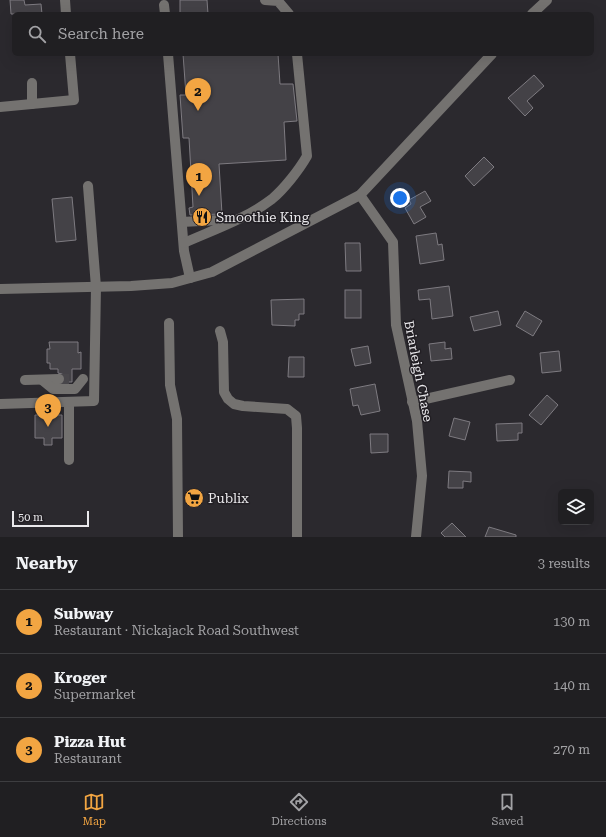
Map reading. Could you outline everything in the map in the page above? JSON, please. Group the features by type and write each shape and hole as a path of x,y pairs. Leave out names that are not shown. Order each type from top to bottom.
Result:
{"street":[{"path":"65,0 66,12"},
{"path":"265,0 278,1 287,12"},
{"path":"534,12 547,0"},
{"path":"0,107 74,100 70,56"},
{"path":"168,56 184,243 190,278"},
{"path":"184,243 247,215 273,198 299,169 307,156 297,56"},
{"path":"0,289 132,286 172,283 212,272 360,196 490,56"},
{"path":"32,83 32,104"},
{"path":"0,404 94,401 96,287 88,186"},
{"name":"Briarleigh Chase","path":"360,196 393,242 396,326 417,421 422,476 416,537"},
{"path":"182,222 219,220 231,222"},
{"path":"169,323 170,385 177,419 178,537"},
{"path":"220,331 223,342 224,392 228,399 234,404 243,406 287,409 296,416 297,537"},
{"path":"42,380 54,389 75,389 83,378"},
{"path":"72,379 95,378"},
{"path":"25,380 59,379"},
{"path":"412,402 510,380"},
{"path":"69,402 69,460"}],"building":[{"path":"10,0 24,0 25,5 41,4 42,12 12,12 11,14"},
{"path":"180,0 207,0 208,12 180,12"},
{"path":"183,56 278,56 280,84 293,84 297,121 284,122 286,160 219,164 222,214 190,215 189,208 193,207 189,138 183,138 180,95 186,95"},
{"path":"534,75 544,86 527,101 533,108 525,116 508,98"},
{"path":"484,157 494,167 474,186 465,176"},
{"path":"425,191 431,201 420,207 426,217 414,224 405,208 411,204 409,200"},
{"path":"72,197 76,240 56,242 52,199"},
{"path":"436,233 438,245 442,244 444,260 420,264 416,236"},
{"path":"345,243 360,243 361,271 346,271"},
{"path":"449,286 453,316 432,319 430,299 419,300 418,290"},
{"path":"345,290 361,290 361,318 345,318"},
{"path":"304,299 304,314 299,314 299,320 295,320 295,326 272,325 271,300"},
{"path":"498,311 501,325 474,331 470,317"},
{"path":"525,311 542,321 533,336 516,326"},
{"path":"49,342 78,342 78,353 81,352 81,369 72,369 72,382 64,382 65,376 58,373 58,369 50,369 50,363 47,363 47,349 50,349"},
{"path":"445,342 445,349 451,348 452,359 431,361 429,344"},
{"path":"368,346 371,363 355,366 351,349"},
{"path":"559,351 561,371 542,373 540,353"},
{"path":"289,357 304,357 304,377 288,377"},
{"path":"375,384 380,411 361,415 358,405 353,406 350,389"},
{"path":"547,395 558,405 541,425 529,415"},
{"path":"35,415 62,415 62,438 52,438 52,445 44,445 44,438 35,438"},
{"path":"454,418 470,422 465,440 449,436"},
{"path":"522,423 522,433 518,433 518,440 497,441 496,424"},
{"path":"370,434 388,434 388,452 371,453"},
{"path":"449,471 471,472 471,482 463,481 463,488 448,488"},
{"path":"452,523 466,537 445,537 441,533"},
{"path":"489,527 516,535 516,537 485,537"}],"tunnel":[{"path":"59,379 72,379"}],"place":[{"name":"Kroger","path":"198,111"},
{"name":"Subway","path":"199,196"},
{"name":"Smoothie King","path":"202,217"},
{"name":"Pizza Hut","path":"48,427"},
{"name":"Publix","path":"194,498"}]}
